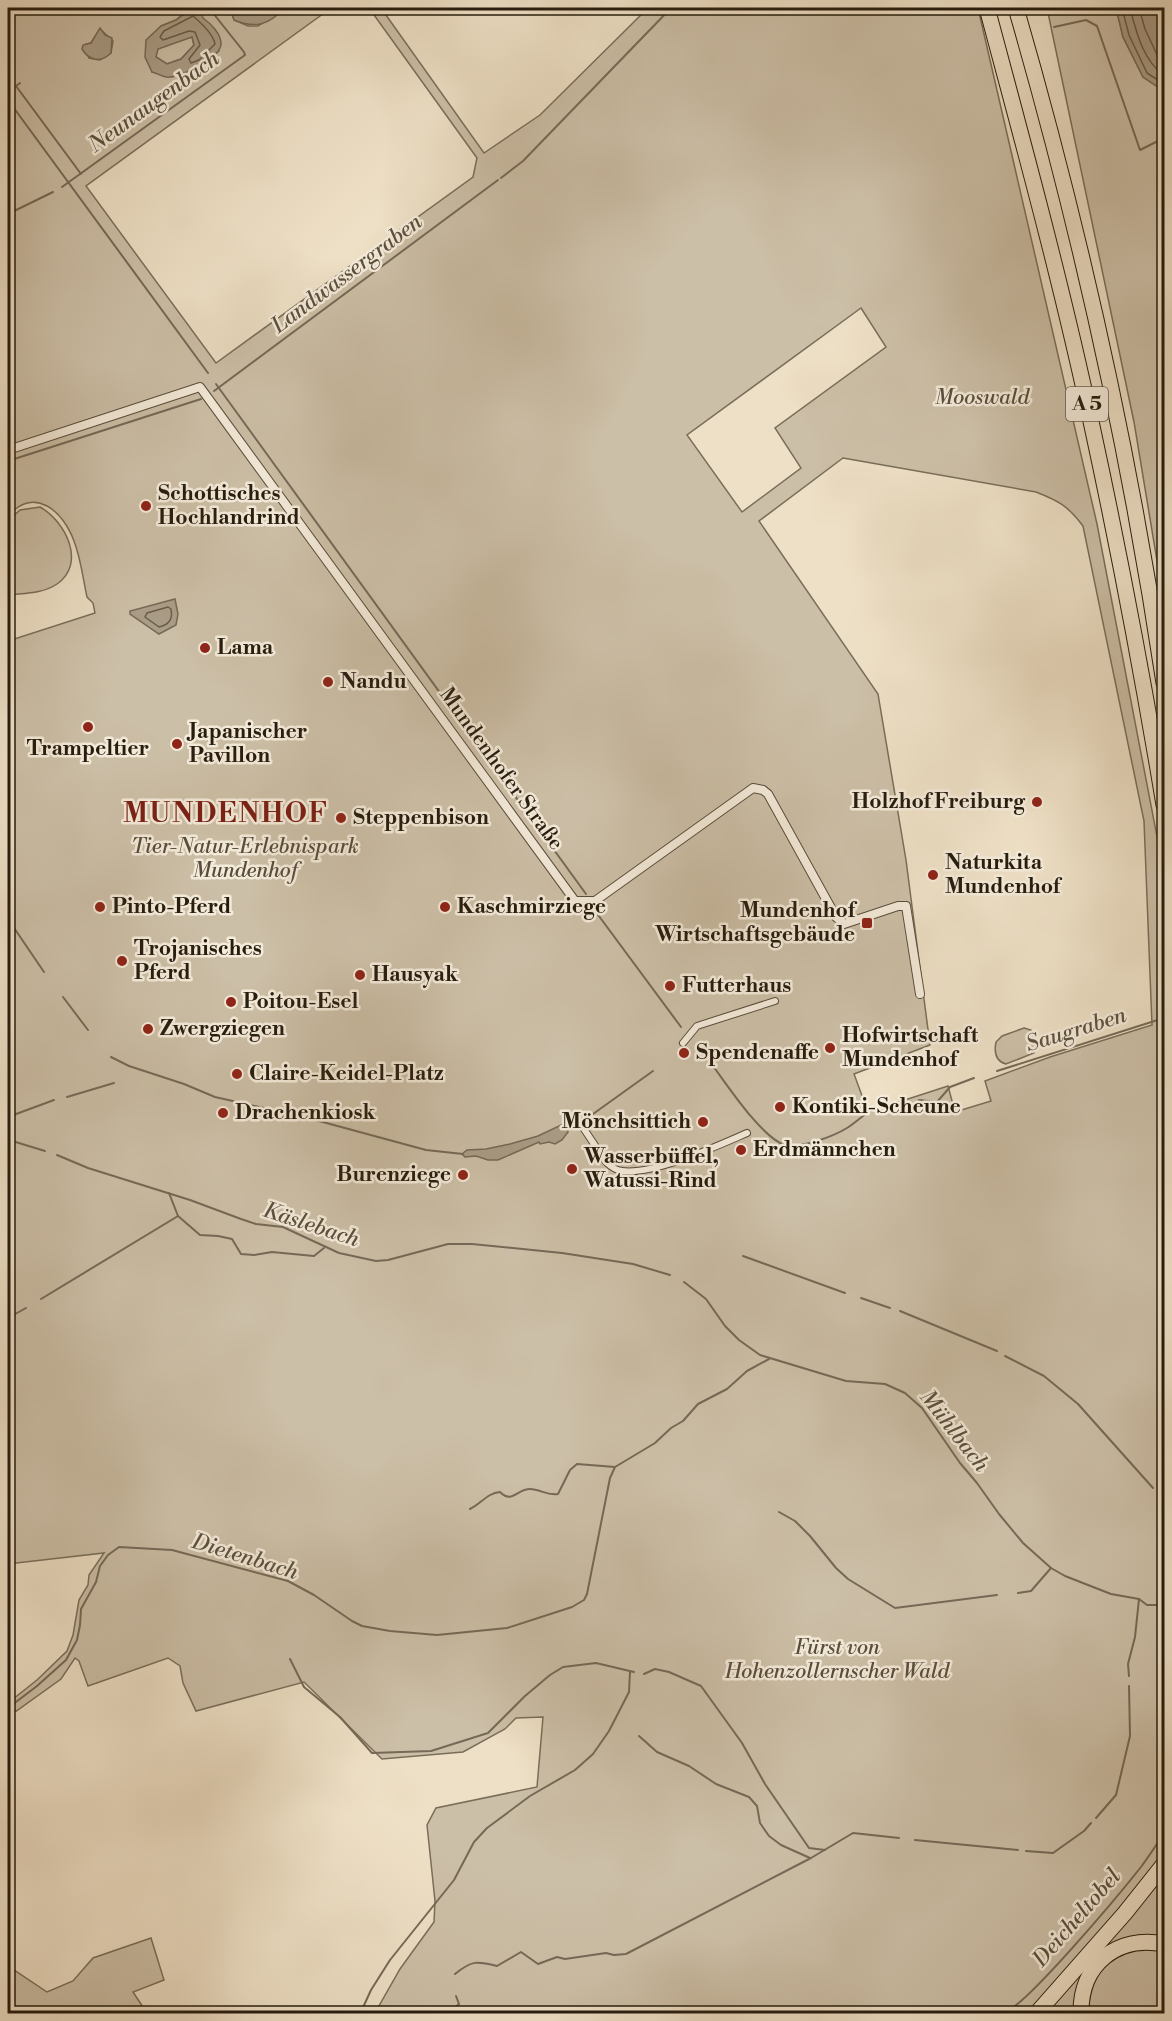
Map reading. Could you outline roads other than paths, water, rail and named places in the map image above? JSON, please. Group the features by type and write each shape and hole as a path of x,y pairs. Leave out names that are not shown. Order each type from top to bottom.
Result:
{"highway":[{"name":"A 5","path":"987,8 1033,179 1089,414 1142,676 1164,805"},
{"name":"A 5","path":"1016,8 1098,327 1133,499 1164,683"},
{"path":"1036,2013 1125,1913 1164,1864"},
{"path":"1081,2013 1084,1985 1100,1960 1131,1942 1164,1944"}],"street":[{"name":"Mundenhofer Straße","path":"8,450 200,387 575,901 595,902 753,788 764,790 836,917 844,924 898,906 906,906 920,994"},
{"path":"683,1043 697,1026 775,1001"},
{"path":"576,1117 606,1162 612,1168 621,1171 642,1170 689,1157 747,1133"}],"water":[{"path":"230,8 285,8 267,22 255,25 234,20"},
{"path":"1116,8 1164,8 1164,91 1143,77 1123,37"},
{"path":"191,9 201,12 203,18 218,33 221,45 213,56 198,67 180,75 166,77 152,72 145,57 146,40 161,26 176,20","holes":["192,37 194,45 181,59 167,64 156,57 158,49"]},
{"path":"100,28 105,35 112,38 111,53 103,58 95,59 88,56 82,49 83,45 91,43"},
{"path":"175,599 178,614 176,625 159,634 130,614 130,611"},
{"path":"563,1124 567,1127 568,1132 562,1140 555,1144 549,1142 540,1144 539,1142 498,1160 476,1156 465,1157 462,1154 467,1150 486,1149 538,1136"}],"waterway":[{"name":"Neunaugenbach","path":"62,187 245,55 209,8"},
{"name":"Landwassergraben","path":"501,178 523,161 671,8"},
{"path":"1054,27 1086,20 1097,26 1140,150 1164,138"},
{"path":"20,83 16,86 81,174"},
{"path":"8,100 208,373"},
{"name":"Landwassergraben","path":"214,391 498,180"},
{"name":"Neunaugenbach","path":"8,214 53,192"},
{"path":"216,384 586,894"},
{"name":"Landwassergraben","path":"8,461 201,399"},
{"path":"593,908 681,1027"},
{"path":"8,919 44,972"},
{"path":"63,997 88,1030"},
{"name":"Saugraben","path":"997,1071 1164,1018"},
{"path":"111,1057 129,1066 215,1097 308,1118 426,1150 463,1154"},
{"path":"713,1066 766,1133 785,1145 791,1146 834,1135 881,1106 890,1105 909,1111 919,1100 937,1102 950,1087 974,1078"},
{"path":"586,1119 653,1071"},
{"path":"67,1097 114,1083"},
{"path":"8,1117 54,1100"},
{"name":"Käslebach","path":"9,1140 45,1151"},
{"name":"Käslebach","path":"57,1155 88,1168 190,1200 256,1224 283,1227 339,1253 376,1261 448,1244 472,1244 562,1253 633,1264 670,1275"},
{"name":"Mühlbach","path":"169,1193 178,1216 200,1235 232,1239 241,1254 254,1255 272,1252 314,1256 324,1248"},
{"path":"41,1299 178,1216"},
{"path":"743,1256 845,1293"},
{"name":"Mühlbach","path":"684,1282 706,1299 725,1326 739,1340 760,1355 846,1381 885,1384 905,1393 922,1408 960,1463 1023,1543 1051,1568 1111,1594 1139,1599 1147,1605 1157,1605"},
{"path":"861,1298 890,1308"},
{"path":"8,1318 26,1308"},
{"path":"900,1311 997,1351"},
{"path":"1005,1356 1044,1376 1078,1404 1153,1488"},
{"name":"Dietenbach","path":"8,1708 66,1660 77,1640 81,1609 96,1582 100,1566 108,1555 119,1547 172,1550 288,1581 362,1626 390,1631 437,1635 507,1628 572,1607 584,1600 587,1594 610,1478 615,1467 655,1443 671,1428 683,1421 698,1404 727,1389 747,1371 769,1359"},
{"path":"470,1509 491,1494 500,1492 508,1497 530,1489 558,1494 570,1470 577,1464 615,1467"},
{"path":"1159,1496 1164,1505"},
{"path":"779,1512 795,1521 848,1579 895,1608 997,1595"},
{"path":"1018,1593 1031,1591 1051,1568"},
{"path":"1129,1676 1128,1664 1135,1637 1139,1599"},
{"path":"290,1659 304,1687 340,1717 372,1753 431,1751 488,1733 525,1696 563,1667 596,1663 634,1672"},
{"path":"644,1674 655,1669 669,1672 701,1686 742,1743 765,1784 809,1848 825,1850"},
{"path":"360,2014 371,1990 390,1960 454,1880 474,1842 487,1828 530,1796 575,1770 593,1754 609,1731 629,1692 630,1672"},
{"path":"1096,1818 1116,1795 1130,1736 1129,1686"},
{"path":"639,1736 657,1752 689,1766 716,1784 749,1797 757,1806 760,1823 769,1836 781,1845 810,1858"},
{"path":"1026,1851 1053,1853 1084,1831 1091,1823"},
{"path":"455,1974 475,1963 497,1966 521,1952 538,1964 557,1957 565,1959 606,1953 626,1954 811,1858 853,1833 899,1838"},
{"name":"Deicheltobel","path":"1002,2014 1014,2007 1073,1948 1141,1867 1164,1833"},
{"path":"915,1840 1018,1850"},
{"path":"448,2014 459,2004 456,1996"}],"place":[{"name":"Schottisches Hochlandrind","path":"146,506"},
{"name":"Lama","path":"205,648"},
{"name":"Nandu","path":"328,682"},
{"name":"Trampeltier","path":"88,727"},
{"name":"Japanischer Pavillon","path":"177,744"},
{"name":"Holzhof Freiburg","path":"1037,802"},
{"name":"Steppenbison","path":"341,818"},
{"name":"Naturkita Mundenhof","path":"933,875"},
{"name":"Pinto-Pferd","path":"100,907"},
{"name":"Kaschmirziege","path":"445,907"},
{"name":"Mundenhof Wirtschaftsgebäude","path":"867,923"},
{"name":"Trojanisches Pferd","path":"122,961"},
{"name":"Hausyak","path":"360,975"},
{"name":"Futterhaus","path":"670,986"},
{"name":"Poitou-Esel","path":"231,1002"},
{"name":"Zwergziegen","path":"148,1029"},
{"name":"Hofwirtschaft Mundenhof","path":"830,1048"},
{"name":"Spendenaffe","path":"684,1053"},
{"name":"Claire-Keidel-Platz","path":"237,1074"},
{"name":"Kontiki-Scheune","path":"780,1107"},
{"name":"Drachenkiosk","path":"223,1113"},
{"name":"Mönchsittich","path":"703,1122"},
{"name":"Erdmännchen","path":"741,1150"},
{"name":"Wasserbüffel, Watussi-Rind","path":"572,1169"},
{"name":"Burenziege","path":"463,1175"}],"district":[{"name":"MUNDENHOF","path":"226,814"}],"park label":[{"name":"Mooswald","path":"982,398"},
{"name":"Tier-Natur-Erlebnispark Mundenhof","path":"245,859"},
{"name":"Fürst von Hohenzollernscher Wald","path":"837,1660"}]}
